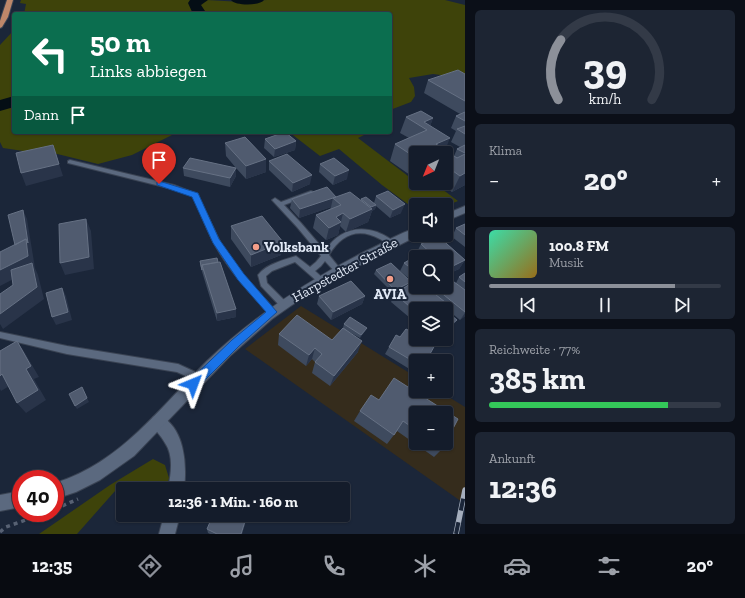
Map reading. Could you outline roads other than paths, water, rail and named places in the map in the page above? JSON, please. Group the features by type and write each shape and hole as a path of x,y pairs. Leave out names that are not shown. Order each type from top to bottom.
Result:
{"main road":[{"path":"0,26 5,17 10,0"}],"street":[{"path":"453,215 465,209"},
{"name":"Harpstedter Straße","path":"64,488 79,483 109,467 124,456 199,378 245,334 272,312 338,271 409,236"},
{"path":"158,422 165,430 178,451 176,482"},
{"path":"0,503 12,501"},
{"path":"167,534 170,522"}],"lane":[{"path":"70,162 174,187 195,195 219,246 241,277 272,312"},
{"path":"311,193 277,203 299,225 338,271"},
{"path":"310,270 318,266 335,242 356,231 373,232 392,244"},
{"path":"283,304 264,284 262,276 270,269 296,259 322,280"},
{"path":"0,334 67,350 178,368 199,378"}],"waterway":[{"path":"199,12 194,3 202,0"},
{"path":"237,0 258,0"},
{"path":"0,106 12,102"}],"railway":[{"path":"456,534 465,490"}],"place":[{"name":"Volksbank","path":"256,247"},
{"name":"AVIA","path":"390,279"}]}
